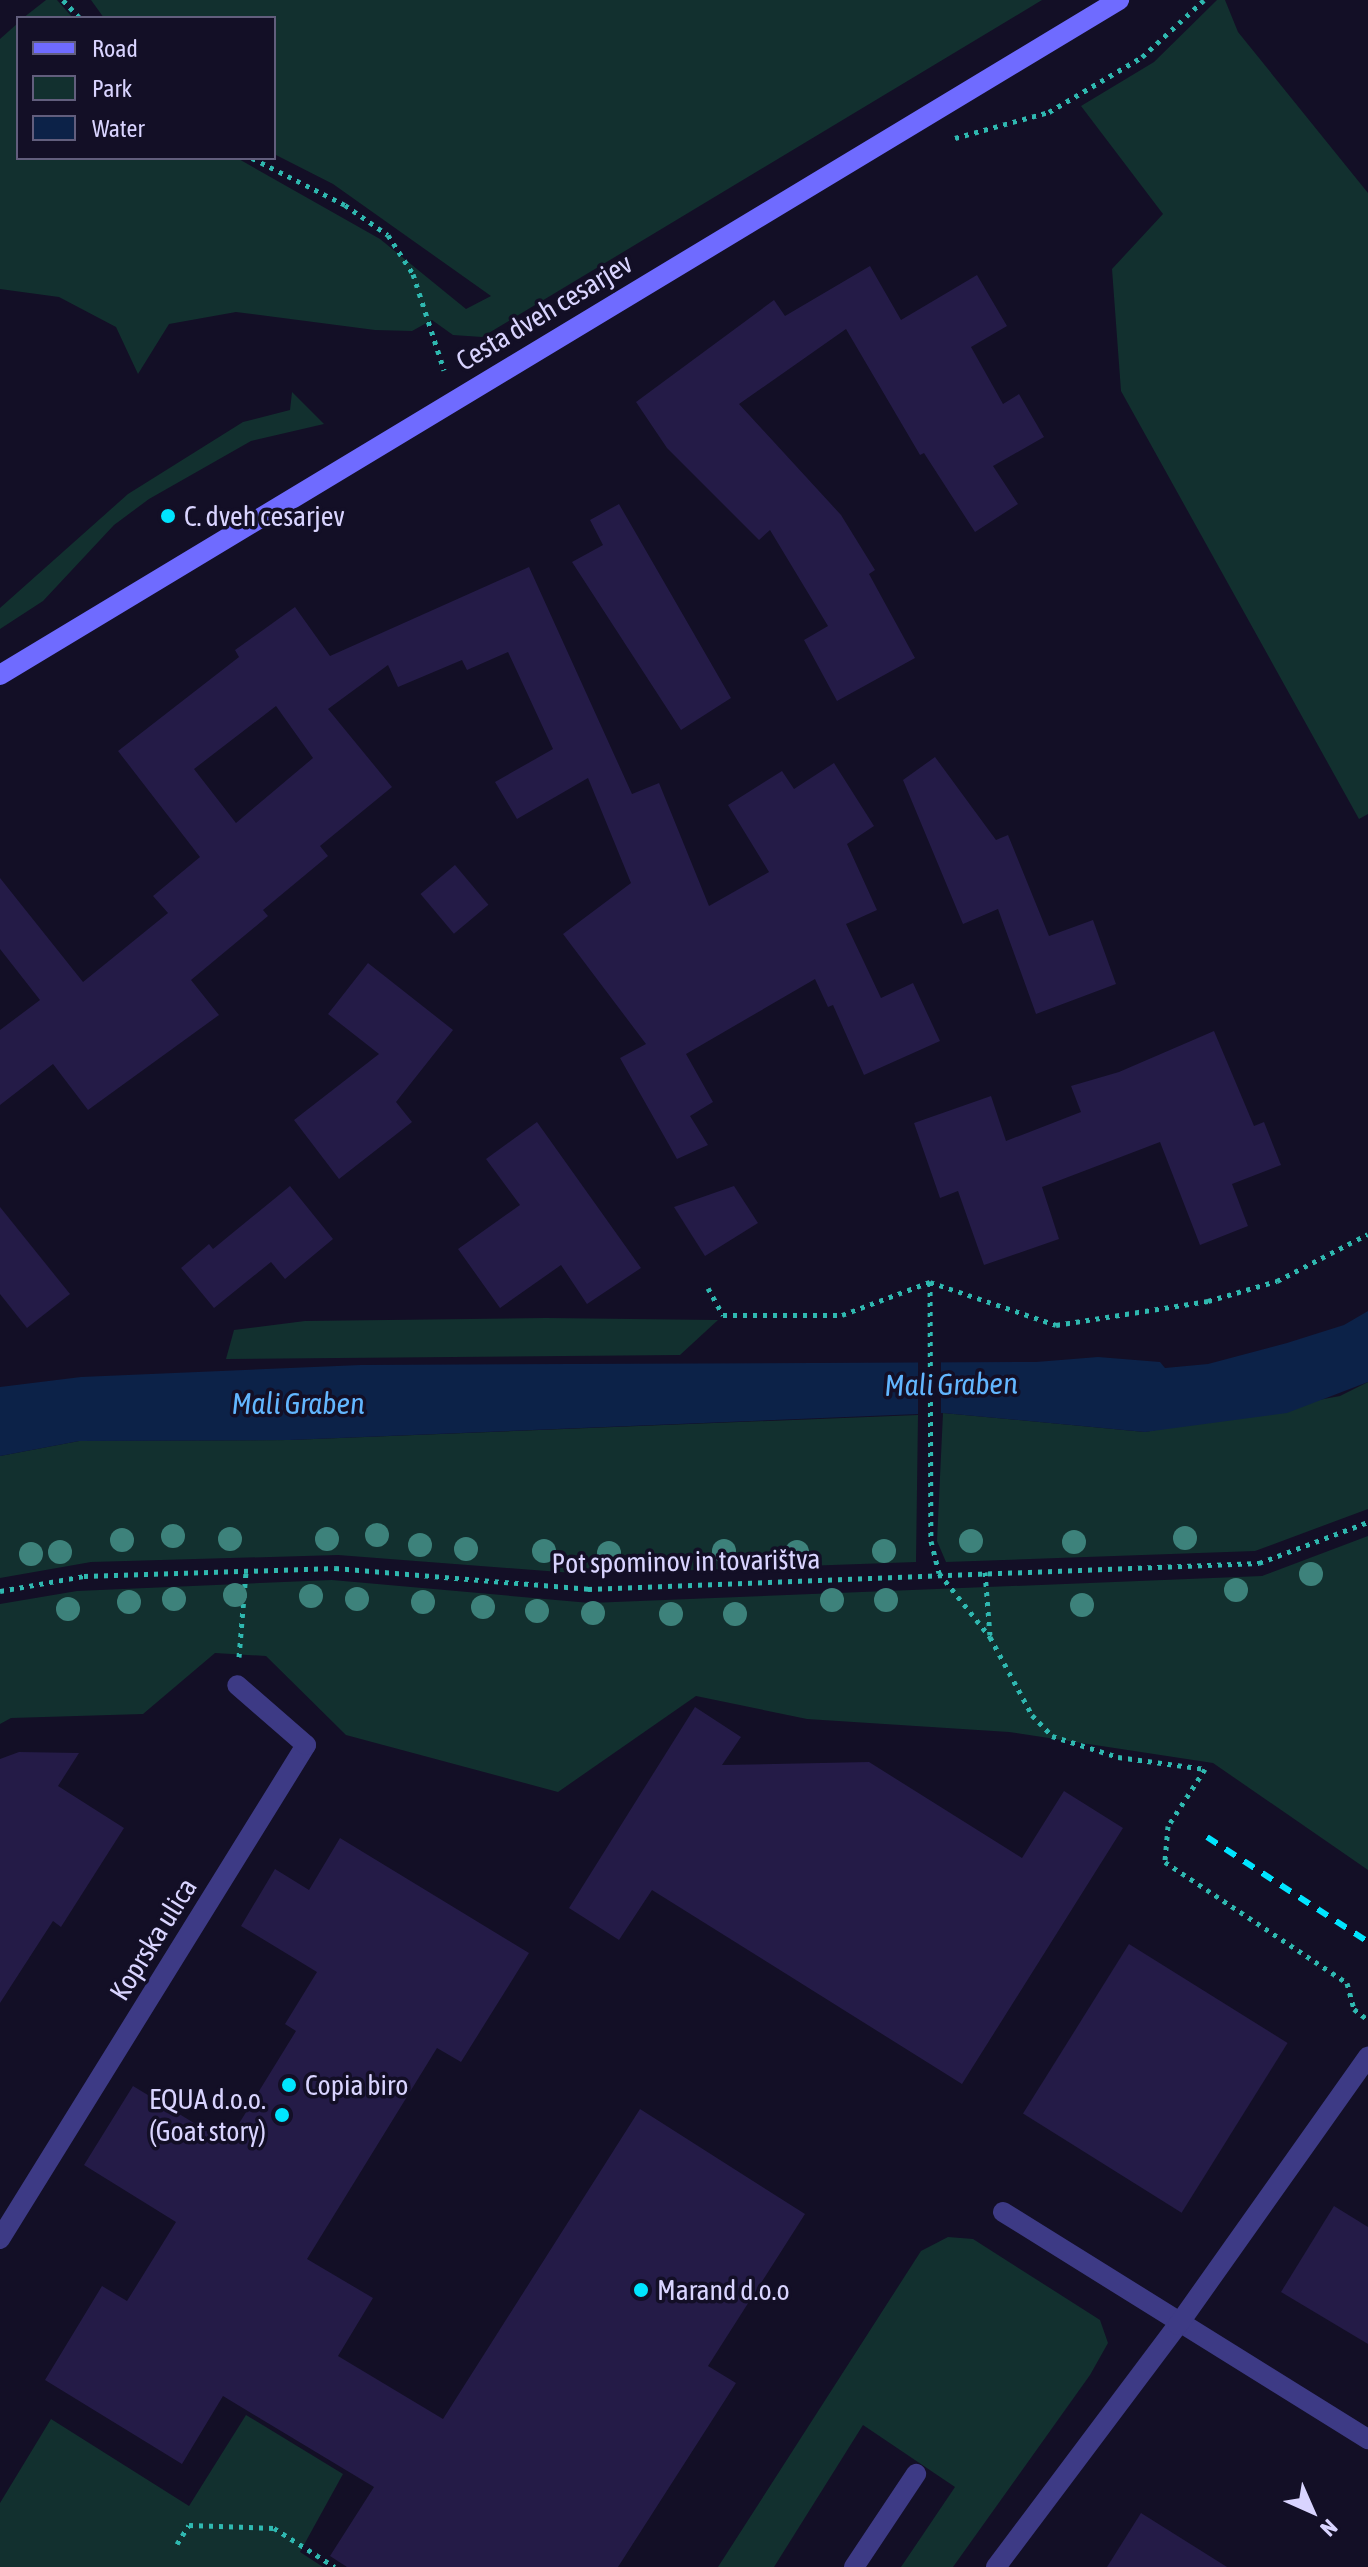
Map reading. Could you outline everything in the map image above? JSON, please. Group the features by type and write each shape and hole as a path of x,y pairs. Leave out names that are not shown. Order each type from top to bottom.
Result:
{"street":[{"name":"Cesta dveh cesarjev","path":"0,675 1119,0"},
{"name":"Koprska ulica","path":"0,2239 306,1745 237,1685"},
{"path":"996,2567 1178,2325 1368,2057"},
{"path":"1003,2212 1178,2325 1368,2439"},
{"path":"854,2567 916,2474"}],"path":[{"path":"63,0 78,16"},
{"path":"941,144 1049,112 1142,57 1204,0"},
{"path":"256,160 345,205 388,235 413,274 444,370"},
{"path":"708,1288 723,1315 842,1315 929,1285 1056,1325 1222,1297 1277,1281 1368,1234"},
{"path":"929,1285 931,1541 939,1573 990,1637 1032,1715 1052,1736 1118,1757 1205,1769 1168,1826 1165,1862 1347,1983 1354,2009 1368,2020"},
{"name":"Pot spominov in tovarištva","path":"0,1591 84,1576 335,1568 588,1589 1259,1563 1368,1522"},
{"path":"237,1685 246,1571"},
{"path":"985,1572 990,1637"},
{"path":"177,2544 189,2525 274,2528 335,2567"}],"green space":[{"path":"46,0 57,0 71,16 26,16"},
{"path":"91,0 1042,0 482,337 453,335 432,320 412,331 375,330 236,312 169,324 138,374 116,327 59,297 0,289 0,39 16,25 16,160 241,160 380,239 466,309 491,296 333,184 276,155 276,16 103,16"},
{"path":"1217,0 1225,0 1238,32 1368,193 1368,814 1359,819 1121,391 1112,269 1163,214 1081,106 1154,62"},
{"path":"292,392 324,424 251,441 149,499 114,525 43,601 0,629 0,608 128,494 243,422 290,410"},
{"path":"546,1318 718,1320 680,1355 226,1359 234,1330 305,1321"},
{"path":"1368,1382 1368,1509 1255,1551 946,1562 937,1541 943,1413 1145,1432 1340,1396"},
{"path":"918,1415 916,1562 586,1574 338,1555 91,1562 0,1578 0,1456 79,1441 289,1440"},
{"path":"1368,1536 1368,1870 1213,1763 1009,1732 807,1719 696,1696 558,1792 346,1735 266,1656 215,1653 143,1714 11,1718 0,1724 0,1604 77,1591 332,1580 590,1603 1262,1576"},
{"path":"948,2237 973,2239 1100,2320 1108,2343 1090,2375 953,2567 901,2567 955,2487 863,2425 774,2567 718,2567 921,2251"},
{"path":"246,2415 343,2474 300,2552 323,2567 0,2567 0,2503 51,2419 189,2506"}],"water":[{"name":"Mali Graben","path":"1368,1311 1368,1382 1287,1413 1145,1432 943,1413 289,1440 79,1441 0,1456 0,1387 81,1377 361,1365 1036,1362 1098,1357 1160,1362 1165,1368 1208,1364 1287,1343 1344,1325"}],"pier":[{"path":"918,1357 941,1357 941,1418 918,1418"}],"building":[{"path":"870,266 901,320 977,275 1007,326 971,347 1003,404 1019,394 1044,437 993,466 1018,504 975,532 924,453 920,455 846,329 739,404 841,515 875,570 869,574 915,658 837,701 804,640 828,626 770,530 759,540 667,448 636,402 774,300 785,316"},
{"path":"619,504 731,698 681,730 572,562 603,545 590,520"},
{"path":"529,567 632,794 659,783 709,906 769,872 728,805 782,771 794,789 834,763 874,826 847,844 877,910 846,924 881,998 913,983 940,1041 864,1075 833,1005 828,1007 815,979 686,1054 713,1102 690,1116 708,1145 677,1159 620,1058 646,1044 563,934 631,883 588,778 517,819 495,782 553,749 508,652 467,670 462,660 398,687 388,665 328,709 392,787 320,846 328,856 263,910 268,916 191,980 219,1015 88,1110 53,1064 0,1105 0,1030 40,1000 0,949 0,878 83,982 168,913 153,896 200,857 118,751 239,657 235,650 295,607 330,656","holes":["276,706 313,758 236,823 194,769"]},
{"path":"935,757 996,840 1008,835 1049,936 1093,920 1116,984 1036,1014 998,909 963,924 903,780"},
{"path":"455,865 488,905 454,934 421,894"},
{"path":"368,963 453,1030 396,1102 412,1122 339,1179 294,1120 379,1054 328,1014"},
{"path":"1214,1031 1254,1126 1264,1122 1281,1165 1232,1184 1248,1226 1200,1245 1160,1142 1042,1187 1059,1239 984,1265 958,1191 940,1198 914,1123 991,1096 1006,1141 1081,1112 1071,1086 1119,1072"},
{"path":"537,1122 641,1268 587,1304 561,1265 500,1308 458,1249 520,1205 486,1159"},
{"path":"290,1186 333,1239 285,1279 271,1262 214,1308 181,1268 209,1244 213,1249"},
{"path":"734,1186 758,1223 705,1256 674,1207"},
{"path":"0,1207 70,1294 27,1328 0,1294"},
{"path":"695,1707 741,1737 722,1765 869,1762 1022,1858 1064,1791 1123,1828 962,2084 652,1890 619,1940 569,1908"},
{"path":"19,1752 79,1753 58,1786 124,1828 61,1927 53,1921 0,2003 0,1759"},
{"path":"340,1838 529,1953 461,2062 437,2048 307,2259 373,2298 338,2356 443,2419 640,2109 805,2214 708,2366 736,2383 618,2567 347,2567 330,2556 374,2487 223,2396 182,2464 45,2380 102,2286 127,2301 176,2222 84,2165 133,2086 227,2143 296,2031 285,2024 317,1972 241,1926 275,1869 309,1890"},
{"path":"1129,1944 1288,2043 1182,2213 1023,2114"},
{"path":"1334,2206 1368,2227 1368,2344 1281,2292"},
{"path":"1141,2513 1227,2567 1107,2567"}],"railway":[{"path":"1207,1837 1368,1942"}],"place":[{"name":"C. dveh cesarjev","path":"168,516"},
{"name":"Copia biro","path":"289,2085"},
{"name":"EQUA d.o.o. (Goat story)","path":"282,2115"},
{"name":"Marand d.o.o","path":"641,2290"}]}
